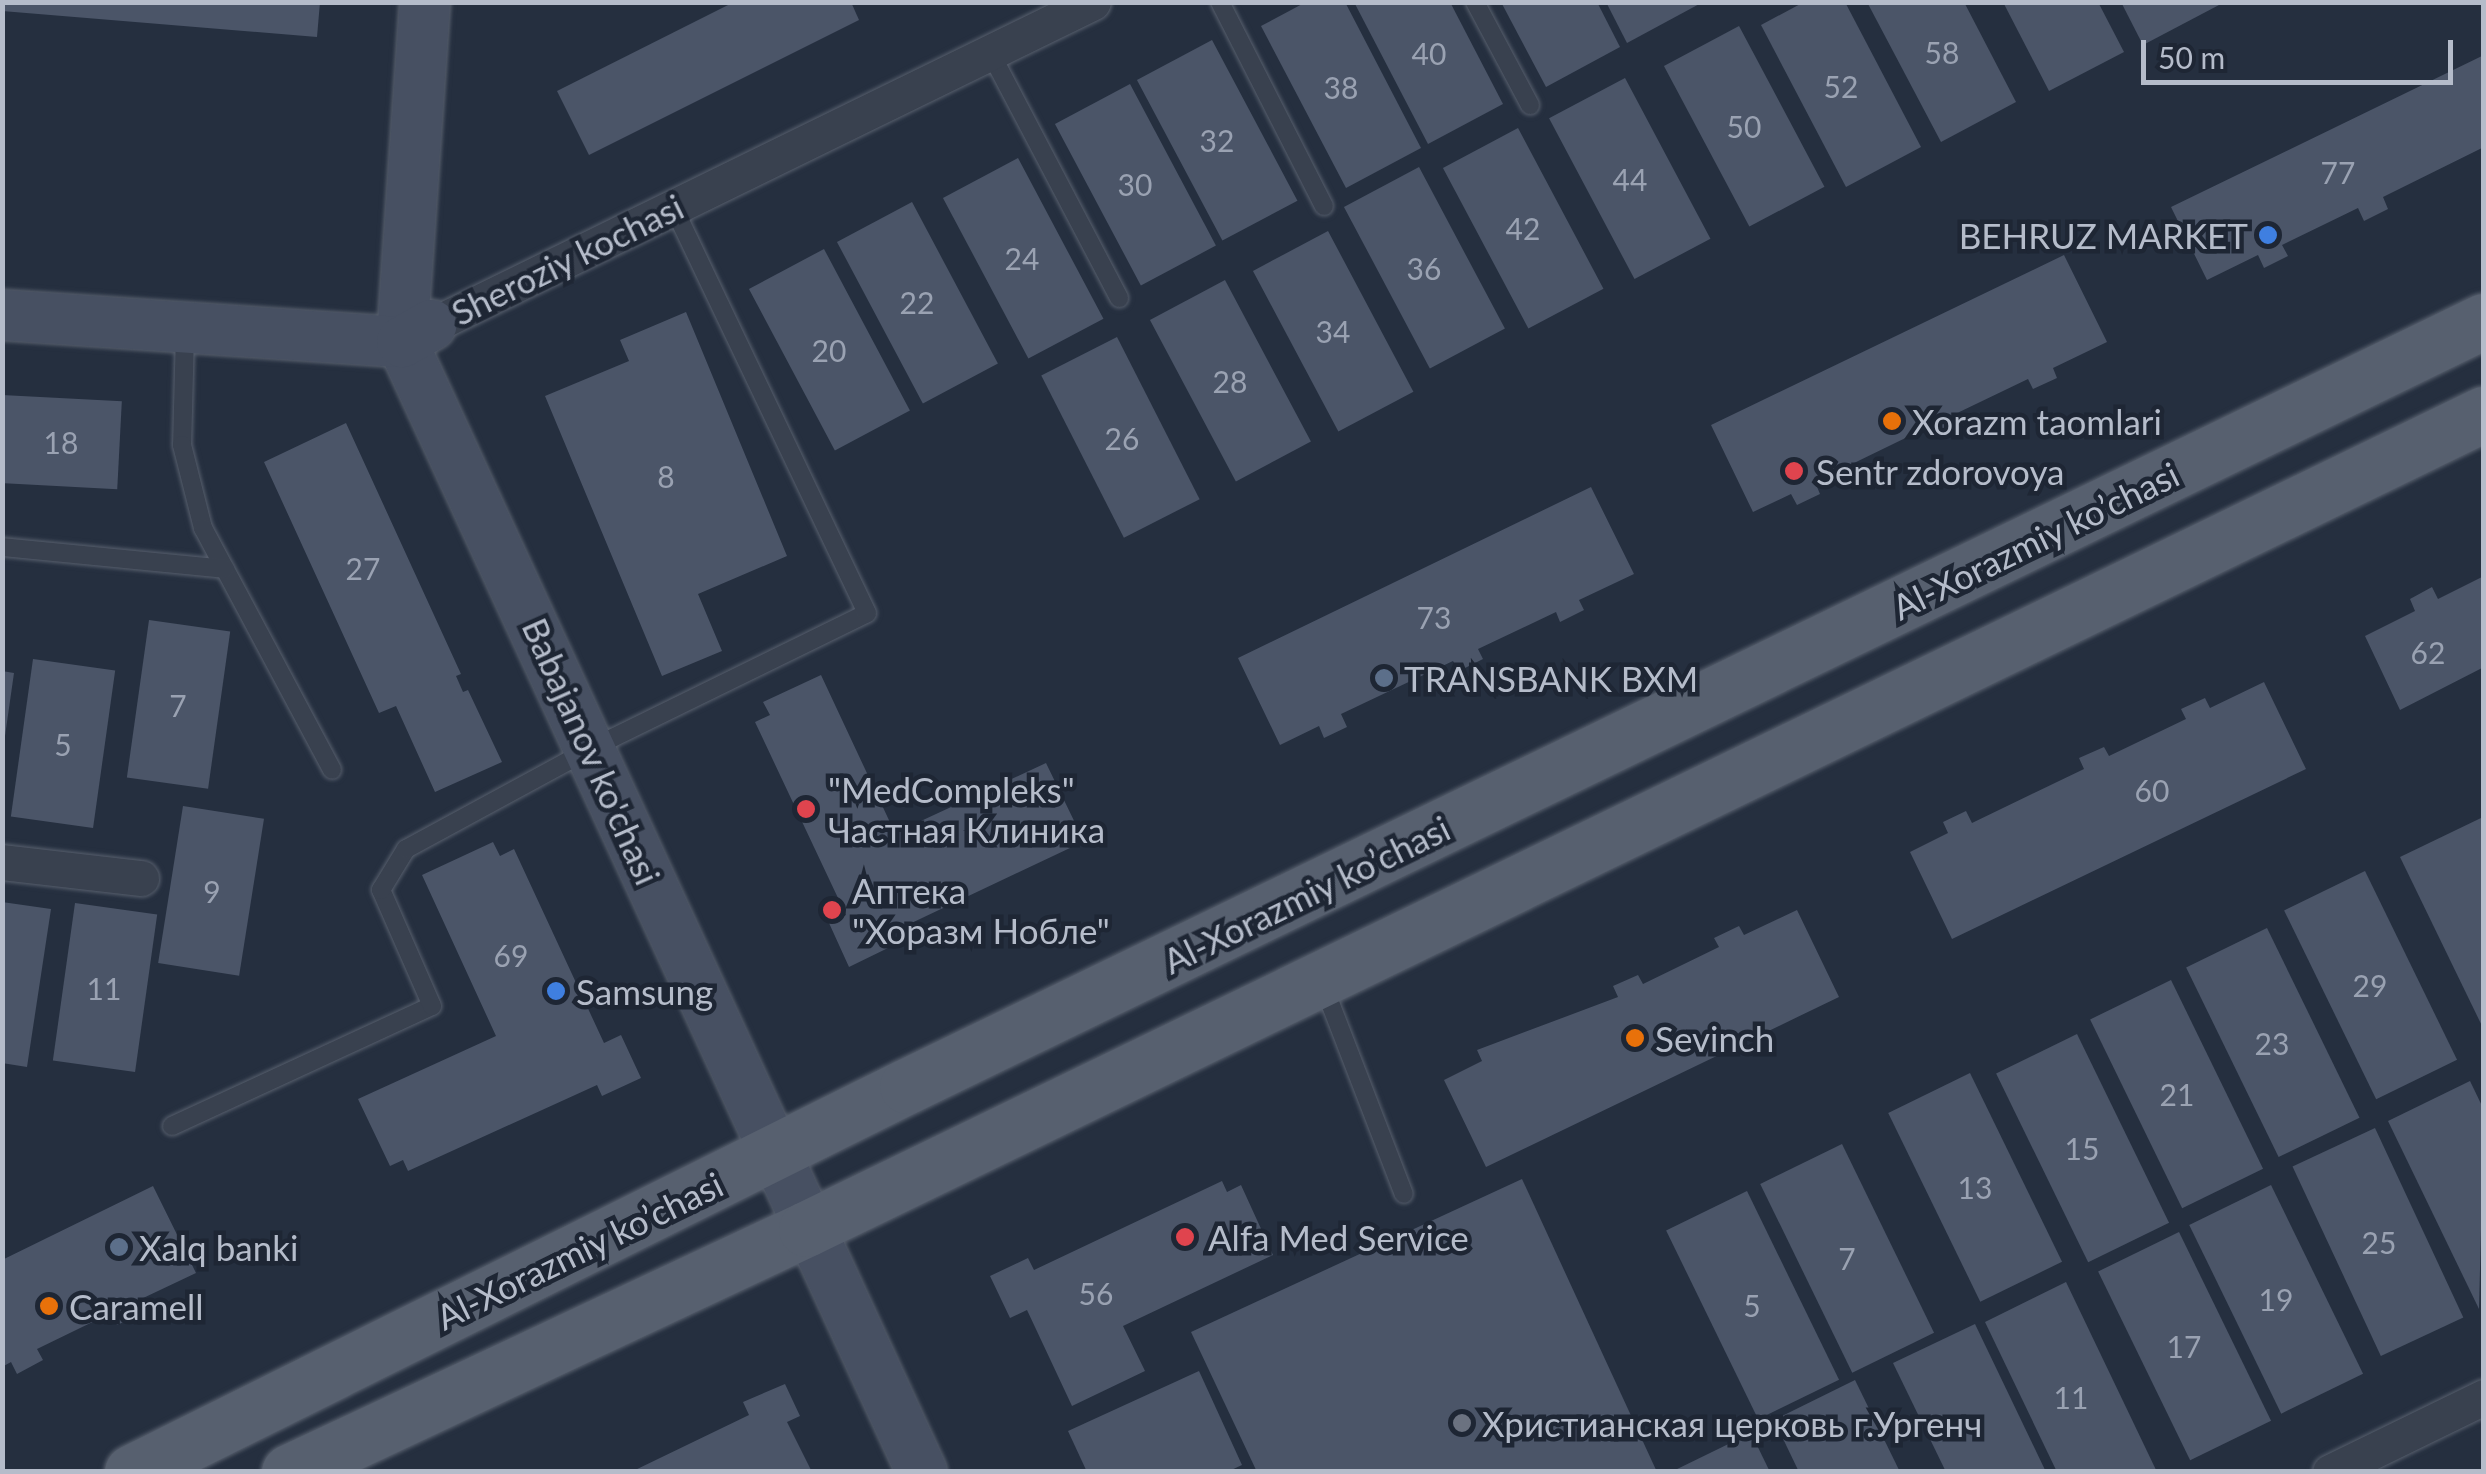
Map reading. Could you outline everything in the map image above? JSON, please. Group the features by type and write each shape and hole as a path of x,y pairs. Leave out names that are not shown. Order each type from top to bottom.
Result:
{"main road":[{"name":"Al-Xorazmiy ko’chasi","path":"132,1472 2484,322"},
{"path":"289,1472 806,1229 2484,414"}],"street":[{"name":"Babajanov ko'chasi","path":"425,2 419,332 592,748 772,1156 922,1472"},
{"name":"Sheroziy kochasi","path":"2,315 185,327 419,332 1093,2"},
{"path":"2,862 142,878"},
{"path":"2330,1472 2484,1397"}],"lane":[{"path":"1220,2 1324,206"},
{"path":"1475,2 1530,105"},
{"path":"990,52 1119,298"},
{"path":"172,1126 432,1006 380,890 406,849 592,748 867,613 673,208"},
{"path":"185,327 182,445 203,528 332,770"},
{"path":"2,547 225,569"},
{"path":"1320,977 1404,1194"}],"building":[{"path":"2,2 320,2 317,37 2,11"},
{"path":"734,2 851,2 859,20 589,155 557,91"},
{"path":"1306,2 1345,2 1421,148 1346,188 1261,26"},
{"path":"1354,2 1450,2 1503,104 1428,144"},
{"path":"1501,2 1597,2 1620,47 1546,87"},
{"path":"1606,2 1703,2 1627,43"},
{"path":"1804,2 1845,2 1921,147 1846,187 1761,25"},
{"path":"1867,2 1964,2 2016,102 1941,142"},
{"path":"2003,2 2098,2 2124,52 2049,91"},
{"path":"2121,2 2217,2 2219,5 2143,45"},
{"path":"1739,26 1824,187 1749,227 1664,66"},
{"path":"1212,40 1297,201 1222,241 1137,80"},
{"path":"2484,55 2484,147 2383,197 2388,209 2364,221 2358,208 2282,245 2288,256 2264,268 2258,255 2207,280 2171,207"},
{"path":"1625,78 1710,239 1635,279 1549,118"},
{"path":"1130,84 1216,246 1141,285 1055,124"},
{"path":"1518,128 1603,289 1528,329 1443,168"},
{"path":"1018,158 1103,319 1028,359 943,198"},
{"path":"1419,167 1505,329 1430,368 1344,207"},
{"path":"912,202 998,364 923,403 837,242"},
{"path":"1328,231 1413,392 1338,432 1253,271"},
{"path":"824,249 910,411 835,450 749,289"},
{"path":"2064,255 2107,342 2053,368 2057,378 2033,389 2028,379 1951,416 1957,426 1932,438 1926,428 1815,482 1820,494 1797,505 1791,494 1753,512 1711,425"},
{"path":"1225,280 1311,442 1236,481 1150,320"},
{"path":"686,312 787,556 698,594 722,651 662,676 545,396 629,361 620,340"},
{"path":"1117,337 1200,499 1124,538 1041,376"},
{"path":"2,395 122,401 117,489 2,483"},
{"path":"346,423 461,674 456,676 463,692 468,690 502,762 435,792 396,706 379,713 264,462"},
{"path":"1591,487 1634,574 1579,600 1584,610 1560,622 1556,612 1478,649 1483,659 1459,671 1453,661 1341,714 1347,727 1324,738 1319,726 1280,745 1238,658"},
{"path":"2484,576 2484,667 2400,710 2365,636 2415,611 2410,599 2432,587 2438,599"},
{"path":"149,620 230,631 208,789 127,777"},
{"path":"33,659 115,671 93,828 11,816"},
{"path":"2,671 14,673 5,736 2,736"},
{"path":"821,675 895,833 1046,763 1079,831 1065,837 1070,848 882,937 888,948 849,967 829,923 846,915 755,722 770,715 763,702"},
{"path":"2264,682 2306,769 1952,939 1910,852 1948,833 1943,822 1966,811 1972,823 2084,769 2079,758 2104,747 2109,756 2186,719 2181,709 2205,698 2210,708"},
{"path":"183,806 264,819 239,976 158,963"},
{"path":"2481,818 2484,823 2484,1030 2400,857"},
{"path":"493,842 500,856 514,849 604,1043 621,1035 641,1078 602,1096 597,1085 408,1171 403,1160 390,1166 358,1099 496,1036 422,875"},
{"path":"2365,871 2457,1060 2376,1099 2284,910"},
{"path":"2,902 51,909 27,1067 2,1063"},
{"path":"75,903 157,915 135,1072 53,1060"},
{"path":"1797,910 1839,997 1486,1167 1444,1080 1482,1061 1477,1050 1618,997 1613,986 1638,975 1643,984 1719,947 1714,938 1739,926 1744,935"},
{"path":"2267,928 2359,1118 2279,1157 2186,967"},
{"path":"2171,980 2263,1169 2182,1208 2090,1019"},
{"path":"2077,1034 2169,1223 2088,1262 1996,1073"},
{"path":"1970,1073 2062,1262 1980,1302 1888,1113"},
{"path":"2470,1081 2484,1110 2479,1309 2388,1121"},
{"path":"2375,1128 2463,1317 2381,1356 2293,1166"},
{"path":"1842,1144 1934,1333 1852,1373 1760,1184"},
{"path":"1522,1179 1657,1472 1257,1472 1191,1332"},
{"path":"1222,1181 1227,1192 1241,1185 1273,1255 1123,1326 1145,1371 1072,1406 1027,1310 1010,1318 990,1276 1028,1258 1034,1270"},
{"path":"2271,1185 2363,1374 2281,1414 2189,1225"},
{"path":"153,1186 196,1273 139,1300 145,1312 117,1325 111,1313 37,1349 43,1360 17,1374 11,1362 2,1367 2,1260"},
{"path":"1747,1191 1839,1380 1758,1419 1666,1230"},
{"path":"2179,1232 2271,1421 2190,1460 2098,1271"},
{"path":"2066,1282 2157,1472 2057,1472 1985,1322"},
{"path":"1975,1324 2046,1472 1946,1472 1893,1363"},
{"path":"1199,1371 1242,1465 1227,1472 1087,1472 1068,1431"},
{"path":"1855,1380 1900,1472 1799,1472 1774,1420"},
{"path":"785,1384 800,1416 787,1422 812,1472 631,1472 749,1415 743,1402"},
{"path":"1751,1433 1770,1472 1671,1472"}],"place":[{"name":"BEHRUZ MARKET","path":"2268,235"},
{"name":"Xorazm taomlari","path":"1892,421"},
{"name":"Sentr zdorovoya","path":"1794,471"},
{"name":"TRANSBANK BXM","path":"1384,678"},
{"name":"\"MedCompleks\" Частная Клиника","path":"806,809"},
{"name":"Аптека \"Хоразм Нобле\"","path":"832,910"},
{"name":"Samsung","path":"556,991"},
{"name":"Sevinch","path":"1635,1038"},
{"name":"Alfa Med Service","path":"1185,1237"},
{"name":"Xalq banki","path":"119,1247"},
{"name":"Caramell","path":"49,1306"},
{"name":"Христианская церковь г.Ургенч","path":"1462,1423"}]}
